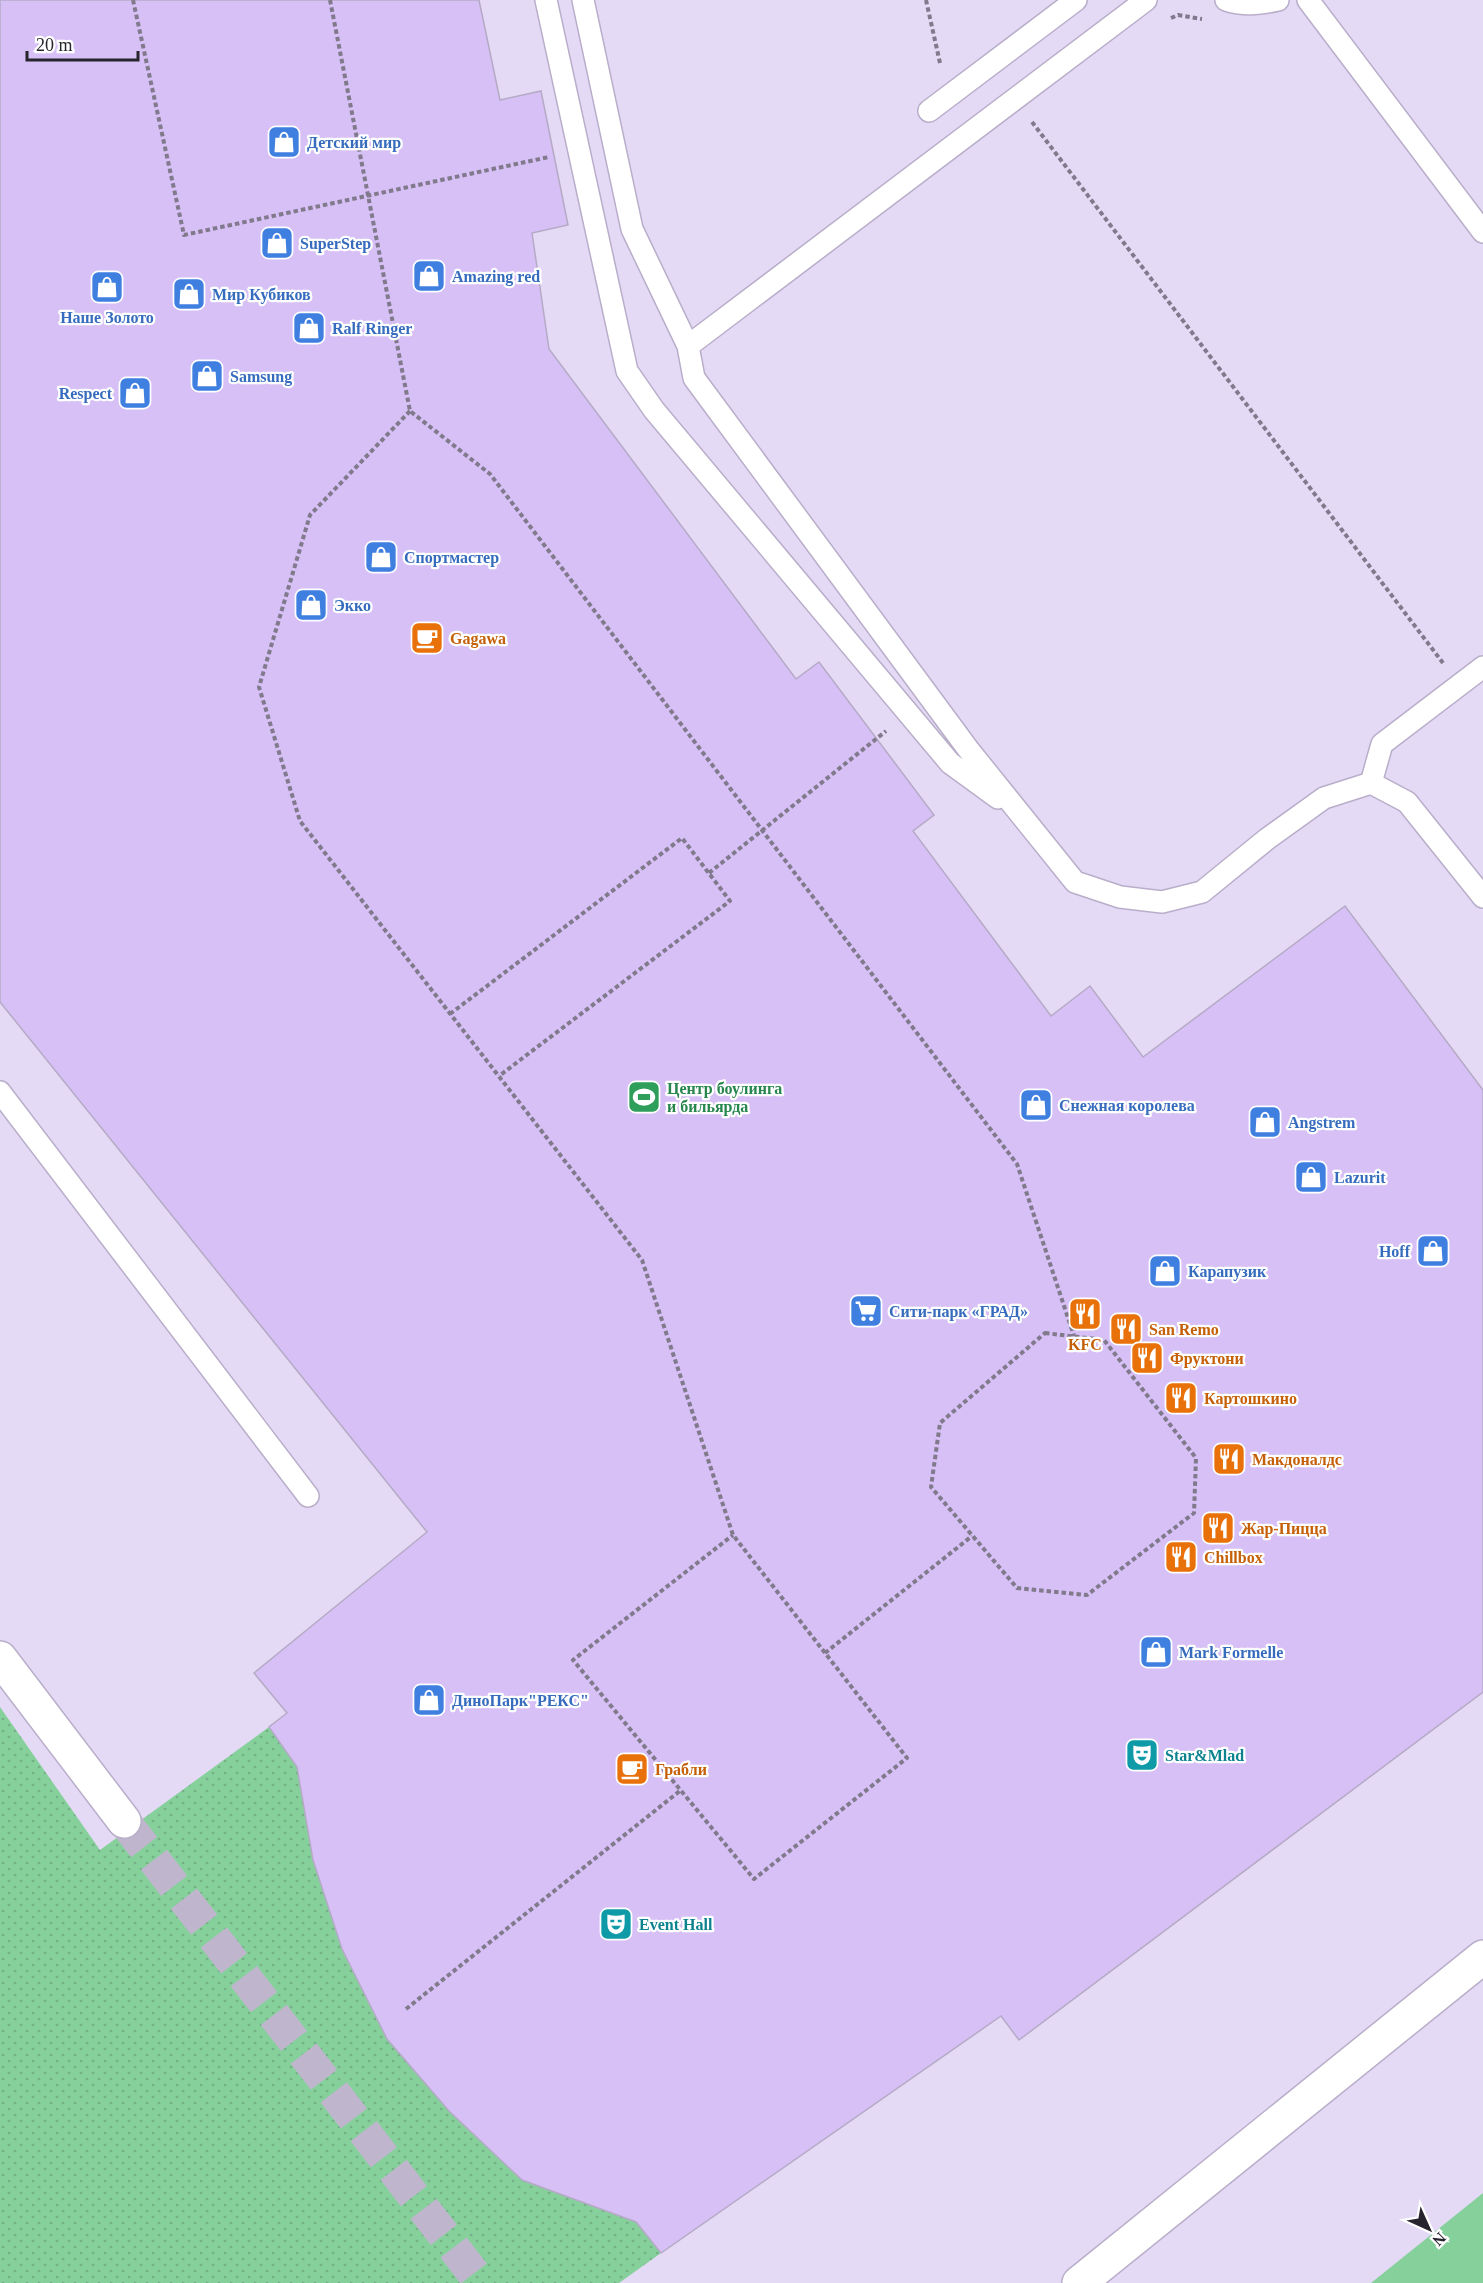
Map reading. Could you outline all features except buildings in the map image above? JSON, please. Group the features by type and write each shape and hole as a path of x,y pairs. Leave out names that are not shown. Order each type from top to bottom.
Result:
{"street":[{"path":"0,1658 124,1821"},
{"path":"1079,2283 1483,1957"}],"lane":[{"path":"546,0 627,371 654,410 950,763 1020,815"},
{"path":"584,0 632,229 688,346 694,378 968,749 1075,882 1120,897 1162,902 1202,892 1267,839 1324,798 1371,783 1407,802 1483,897"},
{"path":"929,111 1076,0"},
{"path":"688,346 1146,0"},
{"path":"1226,0 1238,4 1260,4 1278,0"},
{"path":"1308,0 1483,232"},
{"path":"1371,783 1382,744 1483,667"},
{"path":"0,1092 308,1496"}],"path":[{"path":"133,0 184,235 554,156"},
{"path":"330,0 410,411 490,474 1017,1164 1074,1336"},
{"path":"926,0 940,63"},
{"path":"1167,20 1178,15 1207,21"},
{"path":"1015,99 1444,665"},
{"path":"1022,128 1040,114"},
{"path":"410,411 310,515 259,687 300,821 642,1260 733,1535 908,1758 754,1878 573,1660 733,1535"},
{"path":"709,873 876,738"},
{"path":"450,1014 682,838 730,901 499,1076"},
{"path":"1045,1332 1104,1340 1196,1458 1194,1513 1087,1595 1017,1588 972,1536 931,1487 940,1423 1045,1332"},
{"path":"825,1653 972,1536"},
{"path":"406,2009 681,1791"}],"green space":[{"path":"0,1707 100,1850 269,1727 297,1767 313,1860 342,1949 387,2039 449,2111 522,2180 636,2222 661,2253 619,2283 0,2283"},
{"path":"1483,2193 1483,2283 1371,2283"}],"tunnel":[{"path":"124,1821 481,2283"}],"place":[{"name":"Детский мир","path":"284,142"},
{"name":"SuperStep","path":"277,243"},
{"name":"Amazing red","path":"429,276"},
{"name":"Наше Золото","path":"107,287"},
{"name":"Мир Кубиков","path":"189,294"},
{"name":"Ralf Ringer","path":"309,328"},
{"name":"Samsung","path":"207,376"},
{"name":"Respect","path":"135,393"},
{"name":"Спортмастер","path":"381,557"},
{"name":"Экко","path":"311,605"},
{"name":"Gagawa","path":"427,638"},
{"name":"Центр боулинга и бильярда","path":"644,1097"},
{"name":"Снежная королева","path":"1036,1105"},
{"name":"Angstrem","path":"1265,1122"},
{"name":"Lazurit","path":"1311,1177"},
{"name":"Hoff","path":"1433,1251"},
{"name":"Карапузик","path":"1165,1271"},
{"name":"Сити-парк «ГРАД»","path":"866,1311"},
{"name":"KFC","path":"1085,1314"},
{"name":"San Remo","path":"1126,1329"},
{"name":"Фруктони","path":"1147,1358"},
{"name":"Картошкино","path":"1181,1398"},
{"name":"Макдоналдс","path":"1229,1459"},
{"name":"Жар-Пицца","path":"1218,1528"},
{"name":"Chillbox","path":"1181,1557"},
{"name":"Mark Formelle","path":"1156,1652"},
{"name":"ДиноПарк\"РЕКС\"","path":"429,1700"},
{"name":"Star&Mlad","path":"1142,1755"},
{"name":"Грабли","path":"632,1769"},
{"name":"Event Hall","path":"616,1924"}]}
